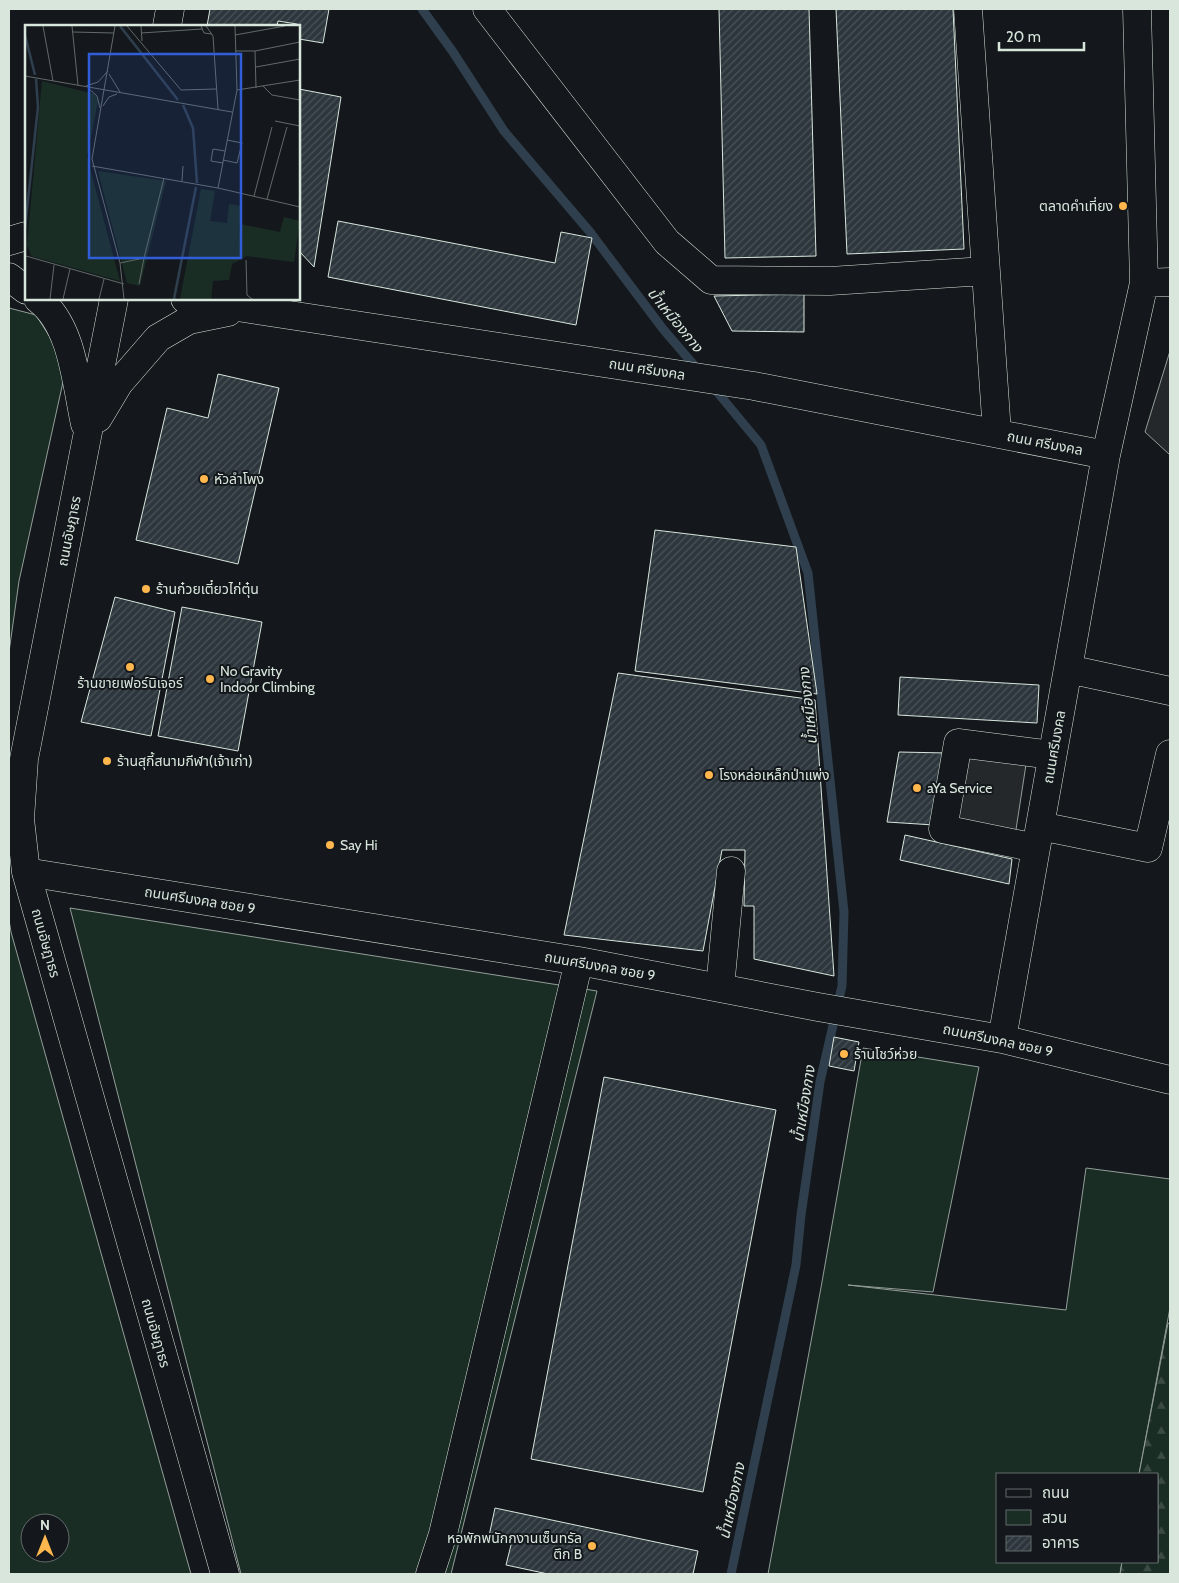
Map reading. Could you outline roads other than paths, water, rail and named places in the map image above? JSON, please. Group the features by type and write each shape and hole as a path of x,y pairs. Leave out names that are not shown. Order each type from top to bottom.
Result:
{"street":[{"path":"167,25 170,9"},
{"path":"487,9 666,242 711,280 830,281 985,271"},
{"path":"968,9 997,433"},
{"name":"ถนนศรีมงคล","path":"1002,1039 1106,455 1157,282 1137,9"},
{"path":"9,241 25,236"},
{"path":"9,262 25,267"},
{"path":"9,277 25,289"},
{"path":"40,300 44,303 60,326 70,352 88,435"},
{"name":"ถนนอัษฎาธร","path":"114,300 24,759 20,819 26,872 225,1574"},
{"name":"ถนน ศรีมงคล","path":"197,300 242,304 754,386 1106,455"},
{"path":"88,435 119,383 158,338 189,320 242,304"},
{"path":"1068,669 1170,691"},
{"path":"1052,755 958,742 943,829 1148,848 1170,754"},
{"path":"720,988 731,871"},
{"name":"ถนนศรีมงคล ซอย 9","path":"26,872 579,961 818,1007 1002,1039 1170,1080"},
{"path":"430,1574 443,1534 579,961"}],"waterway":[{"name":"น้ำเหมืองกาง","path":"422,9 453,52 504,131 590,232 663,329 699,371"},
{"name":"น้ำเหมืองกาง","path":"713,387 761,445 808,573 844,912 842,986 820,1082 801,1215 796,1265 731,1574"}],"place":[{"name":"ตลาดคำเที่ยง","path":"1123,206"},
{"name":"หัวลำโพง","path":"204,479"},
{"name":"ร้านก๋วยเตี๋ยวไก่ตุ๋น","path":"146,589"},
{"name":"ร้านขายเฟอร์นิเจอร์","path":"130,667"},
{"name":"No Gravity Indoor Climbing","path":"210,679"},
{"name":"ร้านสุกี้สนามกีฬา(เจ้าเก่า)","path":"107,761"},
{"name":"โรงหล่อเหล็กป่าแพ่ง","path":"709,775"},
{"name":"aYa Service","path":"917,788"},
{"name":"Say Hi","path":"330,845"},
{"name":"ร้านโชว์ห่วย","path":"844,1054"},
{"name":"หอพักพนักกงานเซ็นทรัล ตึก B","path":"592,1546"}]}
